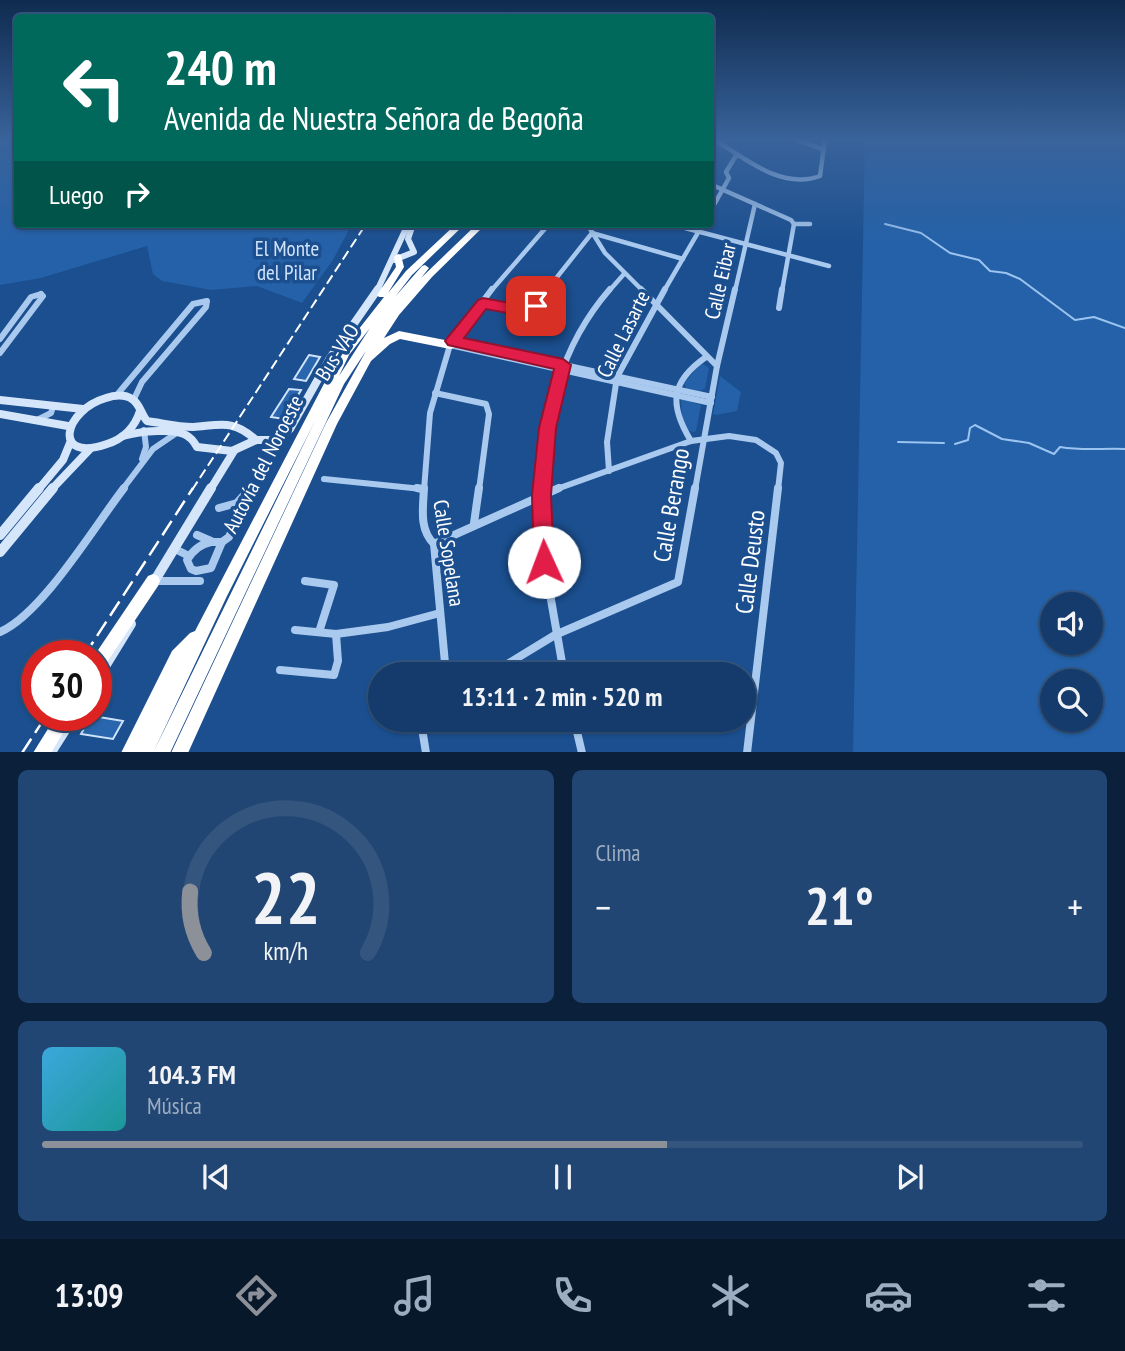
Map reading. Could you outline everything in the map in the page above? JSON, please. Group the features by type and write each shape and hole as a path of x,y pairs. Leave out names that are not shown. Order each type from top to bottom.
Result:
{"highway":[{"name":"Autovía del Noroeste","path":"141,752 154,732 322,394 359,333 409,274 457,228"},
{"name":"Bus-VAO","path":"162,752 340,382 396,299 467,228"},
{"name":"Autovía del Noroeste","path":"180,752 303,484 365,360 402,305 478,228"},
{"path":"359,333 362,324 399,270 398,254"},
{"path":"365,360 386,341 399,335 452,343"},
{"path":"112,642 153,582"},
{"path":"128,752 177,656 202,632"},
{"path":"41,752 55,731"}],"street":[{"path":"714,206 729,178 727,174"},
{"path":"775,174 801,182 820,174"},
{"path":"714,186 792,220 794,224 779,308"},
{"name":"Calle Eibar","path":"705,437 717,366 755,204"},
{"path":"794,224 810,224"},
{"path":"134,399 147,421 242,427 251,435 278,440 288,432 332,355 379,288 398,254 408,228"},
{"path":"398,254 413,254 415,250 411,246 410,228"},
{"name":"Calle Sopelana","path":"445,662 434,544 425,535 422,489 425,450 435,393 452,343 510,266 545,228"},
{"path":"589,228 605,253 624,274 717,366"},
{"path":"687,228 829,266"},
{"name":"Calle Lasarte","path":"609,471 607,442 616,379 655,305 701,228"},
{"path":"483,303 529,312 592,233"},
{"path":"592,233 683,259"},
{"path":"398,254 411,246"},
{"path":"561,662 544,562 541,495 547,428 562,367 571,344 595,306 624,274"},
{"path":"0,340 31,296 42,295 0,353"},
{"path":"116,396 194,304 207,301 206,307 142,382 134,399"},
{"path":"452,343 711,400"},
{"path":"691,441 678,417 676,392 685,372 706,357"},
{"path":"435,393 486,404 489,414 474,523"},
{"path":"134,399 116,396 105,398 83,409 68,426 67,439 78,448 90,449 144,430 192,439 197,447 235,449"},
{"path":"0,400 83,409"},
{"path":"39,419 51,413 53,407"},
{"path":"123,436 134,426 140,411"},
{"path":"0,414 68,426"},
{"path":"192,439 197,430 204,426"},
{"path":"139,467 146,447 144,430"},
{"path":"0,632 16,625 35,607 153,449 175,434"},
{"path":"112,656 153,582 226,463 235,449 251,435"},
{"path":"434,544 474,523 541,495 705,437"},
{"name":"Calle Berango","path":"511,662 555,635 678,582 705,437"},
{"name":"Calle Deusto","path":"705,437 759,441 772,447 779,455 781,463 747,752"},
{"path":"0,535 67,455 70,443"},
{"path":"0,552 75,462 90,449"},
{"path":"23,524 61,474 51,474"},
{"path":"324,480 422,489"},
{"path":"212,541 195,549 189,556 187,560 191,569 205,571 211,568 218,557 222,542 229,537 233,523 246,506 248,498 244,494 237,503 219,508"},
{"path":"197,535 222,542"},
{"path":"179,551 189,556"},
{"path":"153,582 200,581"},
{"path":"305,581 334,585 319,632"},
{"path":"295,630 336,634 388,627 440,613"},
{"path":"280,670 334,675 338,662 336,634"},
{"path":"51,752 64,731"},
{"path":"424,732 426,752"},
{"path":"577,732 582,752"}],"green space":[{"name":"El Monte del Pilar","path":"0,174 14,174 14,228 350,228 333,260 302,303 257,286 211,290 162,281 153,274 147,246 41,278 0,285"},
{"path":"864,174 1125,174 1125,752 853,752"},
{"path":"702,363 709,368 705,389 699,391 686,388 684,383"},
{"path":"720,376 741,392 737,411 716,415 713,414"},
{"path":"681,399 701,405 696,431 688,430 682,416"}],"building":[{"path":"309,355 320,357 306,381 294,379"},
{"path":"289,389 301,390 284,419 271,417"},
{"path":"112,719 123,721 113,739 81,734 83,731 112,731"}],"waterway":[{"path":"885,224 921,233 950,253 979,260 990,271 1006,273 1020,279 1075,320 1094,317 1125,328"},
{"path":"955,444 968,440 970,428 975,425 1002,439 1029,443 1054,454 1060,447 1125,449"},
{"path":"898,442 944,443"}],"railway":[{"path":"192,490 363,228"},
{"path":"94,640 193,488"},
{"path":"23,752 36,731"}],"route":[{"path":"536,306 529,312 483,303 453,341 563,365 547,428 541,495 544,562"}]}
